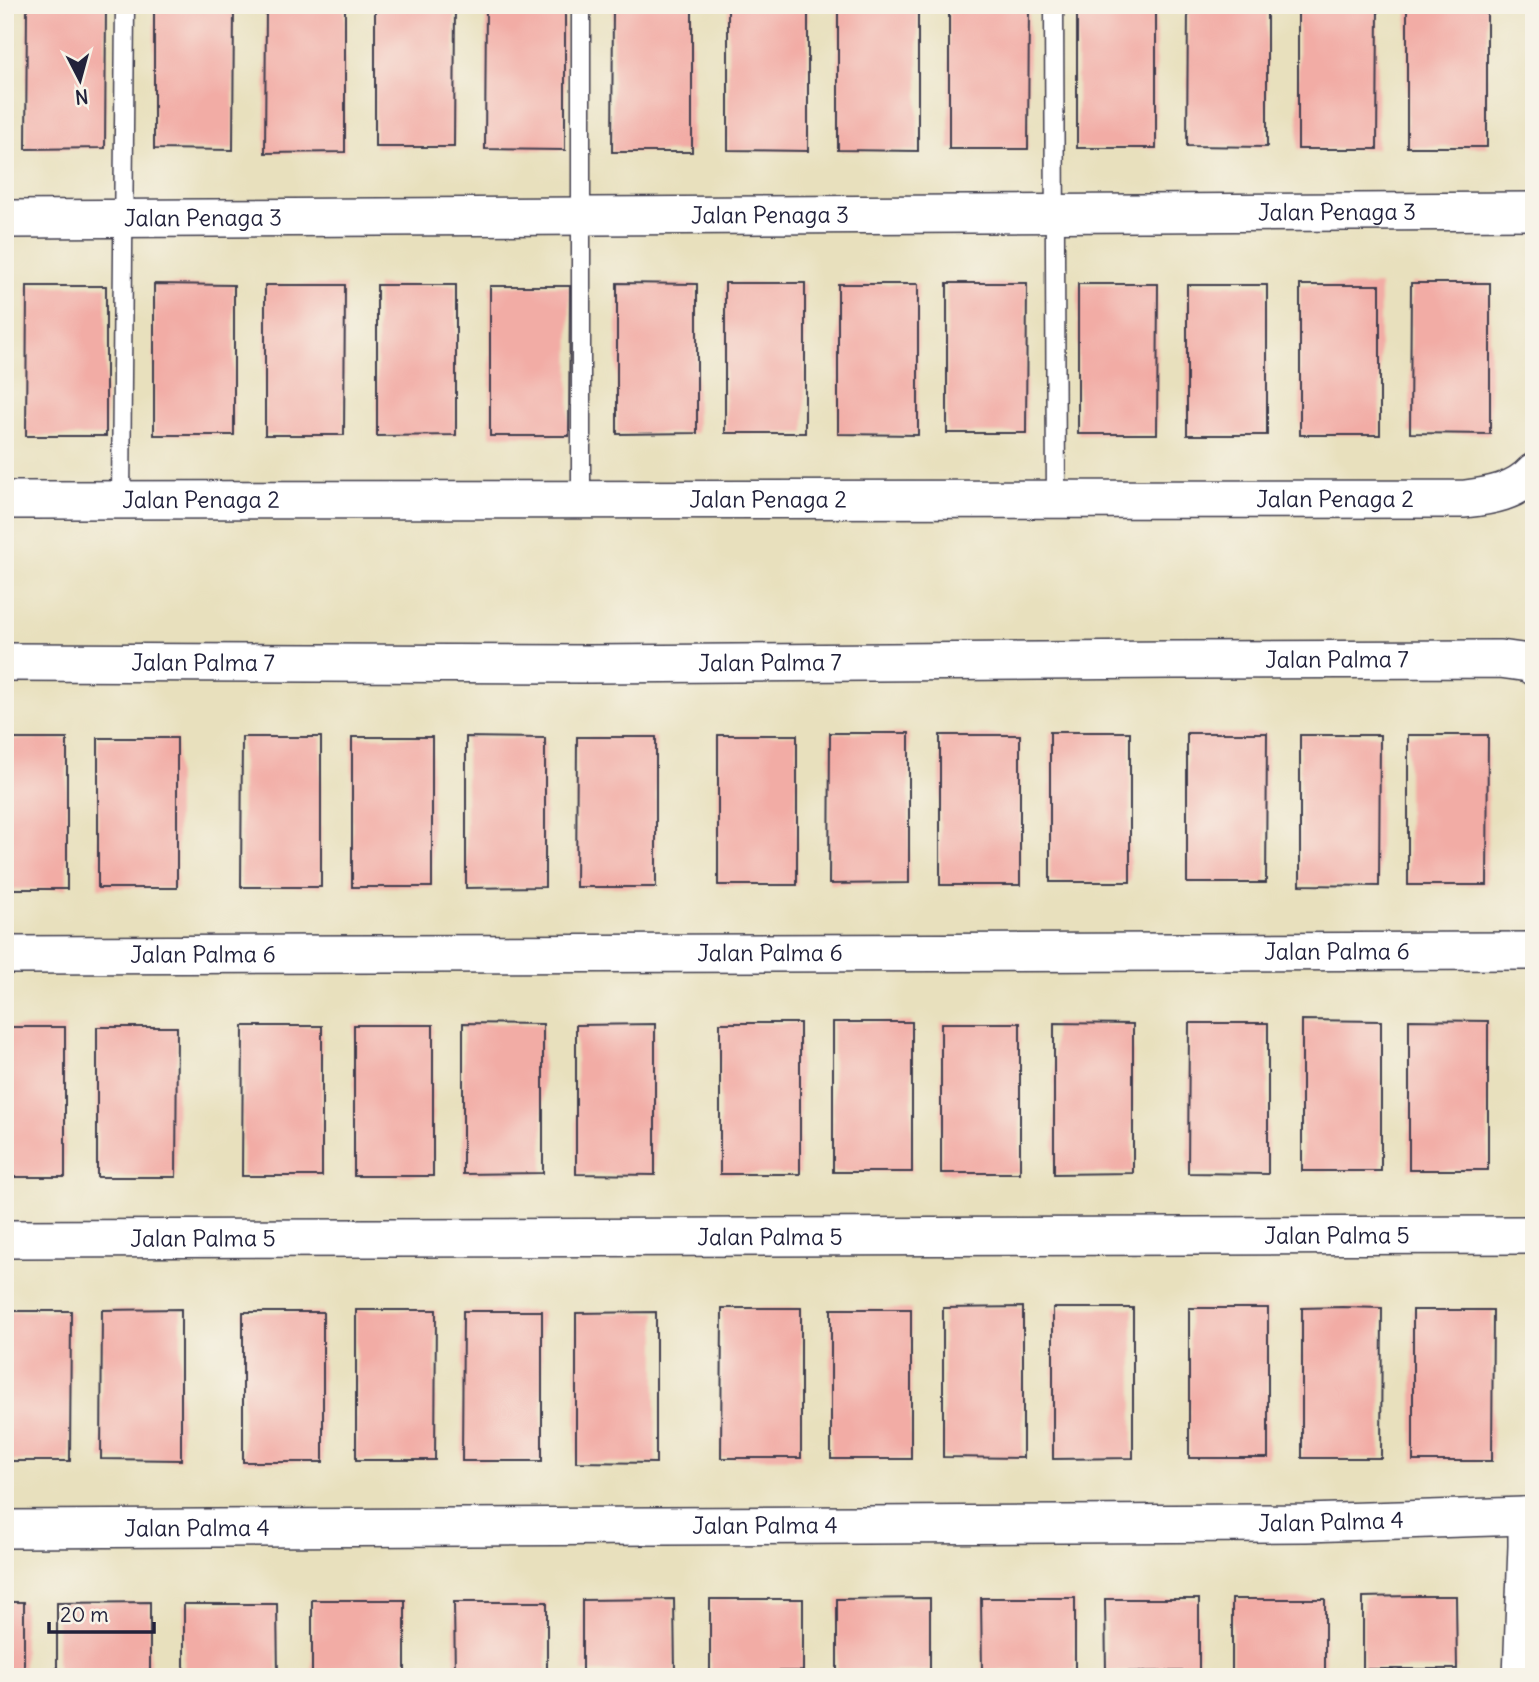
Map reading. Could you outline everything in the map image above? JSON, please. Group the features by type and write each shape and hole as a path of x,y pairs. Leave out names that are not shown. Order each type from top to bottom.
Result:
{"street":[{"name":"Jalan Penaga 3","path":"5,219 1534,211"},
{"name":"Jalan Penaga 2","path":"5,500 1465,499 1489,496 1511,489 1530,476"},
{"name":"Jalan Palma 7","path":"5,662 604,664 1500,659 1528,663 1534,667"},
{"name":"Jalan Palma 6","path":"5,955 1534,951"},
{"name":"Jalan Palma 5","path":"5,1240 1534,1235"},
{"name":"Jalan Palma 4","path":"5,1529 1293,1523 1529,1508"},
{"path":"1522,1677 1529,1508"}],"lane":[{"path":"121,500 125,5"},
{"path":"581,499 582,5"},
{"path":"1054,5 1056,499"}],"building":[{"path":"27,5 106,5 105,148 26,149"},
{"path":"154,5 234,5 233,150 154,149"},
{"path":"266,5 345,5 345,152 265,153"},
{"path":"375,5 455,5 454,147 375,147"},
{"path":"486,5 565,5 565,150 485,149"},
{"path":"613,5 692,5 692,152 612,152"},
{"path":"728,5 808,5 808,151 728,150"},
{"path":"838,5 918,5 918,151 838,150"},
{"path":"949,5 1029,5 1028,149 949,149"},
{"path":"1077,5 1156,5 1156,148 1077,148"},
{"path":"1188,5 1267,5 1267,147 1187,146"},
{"path":"1298,5 1378,5 1377,149 1298,149"},
{"path":"1407,5 1487,5 1487,147 1407,147"},
{"path":"617,283 697,284 697,433 617,434"},
{"path":"725,283 805,283 805,433 725,433"},
{"path":"947,283 1027,283 1026,433 947,433"},
{"path":"1411,283 1490,283 1490,434 1410,433"},
{"path":"154,284 234,285 234,435 154,435"},
{"path":"838,284 918,284 918,435 838,434"},
{"path":"1078,284 1158,284 1157,434 1078,434"},
{"path":"265,285 345,285 344,435 265,435"},
{"path":"377,285 456,285 456,435 377,436"},
{"path":"1187,285 1267,285 1267,435 1187,435"},
{"path":"1300,285 1380,285 1380,435 1300,435"},
{"path":"27,286 106,286 106,436 26,436"},
{"path":"490,286 570,286 569,436 490,436"},
{"path":"1050,732 1130,732 1130,882 1050,882"},
{"path":"830,733 909,733 909,883 829,884"},
{"path":"1187,733 1267,733 1266,883 1187,883"},
{"path":"718,735 797,735 797,885 718,885"},
{"path":"940,735 1020,735 1020,885 940,885"},
{"path":"1300,735 1380,735 1379,886 1300,885"},
{"path":"1408,735 1488,735 1487,885 1408,885"},
{"path":"242,737 321,737 321,887 241,887"},
{"path":"352,737 432,737 432,887 352,887"},
{"path":"466,737 545,738 545,887 466,888"},
{"path":"577,737 656,737 656,887 576,887"},
{"path":"98,738 177,738 177,888 98,888"},
{"path":"5,739 67,739 67,889 5,889"},
{"path":"1302,1020 1381,1021 1381,1171 1302,1171"},
{"path":"1409,1020 1488,1021 1488,1170 1409,1170"},
{"path":"833,1022 912,1022 912,1172 833,1172"},
{"path":"463,1023 543,1024 543,1173 463,1174"},
{"path":"720,1023 800,1023 800,1174 720,1174"},
{"path":"941,1023 1020,1023 1020,1173 941,1173"},
{"path":"1054,1023 1133,1024 1133,1173 1054,1174"},
{"path":"1189,1023 1268,1023 1268,1174 1188,1173"},
{"path":"655,1024 655,1175 576,1174 576,1025"},
{"path":"354,1025 433,1025 433,1176 354,1176"},
{"path":"243,1026 322,1026 322,1176 242,1176"},
{"path":"5,1027 65,1027 65,1177 5,1177"},
{"path":"97,1027 177,1027 176,1177 97,1177"},
{"path":"1023,1307 1023,1458 943,1457 943,1308"},
{"path":"722,1308 801,1308 801,1458 721,1458"},
{"path":"1053,1308 1133,1308 1133,1458 1053,1459"},
{"path":"1189,1308 1268,1308 1268,1458 1189,1458"},
{"path":"1302,1308 1382,1308 1381,1458 1302,1458"},
{"path":"181,1309 181,1460 101,1459 102,1310"},
{"path":"831,1309 911,1309 911,1459 831,1459"},
{"path":"356,1310 436,1310 435,1460 356,1460"},
{"path":"1413,1310 1493,1310 1492,1461 1413,1461"},
{"path":"5,1311 71,1311 70,1461 5,1461"},
{"path":"463,1311 542,1311 542,1461 462,1461"},
{"path":"243,1312 323,1312 323,1462 243,1462"},
{"path":"656,1312 656,1463 576,1462 576,1313"},
{"path":"1456,1596 1457,1669 1363,1669 1363,1597"},
{"path":"930,1598 930,1671 837,1672 837,1599"},
{"path":"981,1598 1075,1598 1075,1670 982,1671"},
{"path":"674,1599 675,1672 582,1672 582,1600"},
{"path":"710,1599 803,1599 803,1671 710,1672"},
{"path":"1105,1599 1199,1599 1199,1671 1106,1672"},
{"path":"1232,1599 1325,1599 1325,1671 1232,1672"},
{"path":"312,1600 405,1600 405,1672 312,1673"},
{"path":"5,1602 24,1602 24,1675 5,1675"},
{"path":"150,1602 150,1675 57,1676 57,1603"},
{"path":"454,1602 547,1602 547,1675 455,1675"},
{"path":"184,1604 277,1604 278,1676 184,1677"}]}
